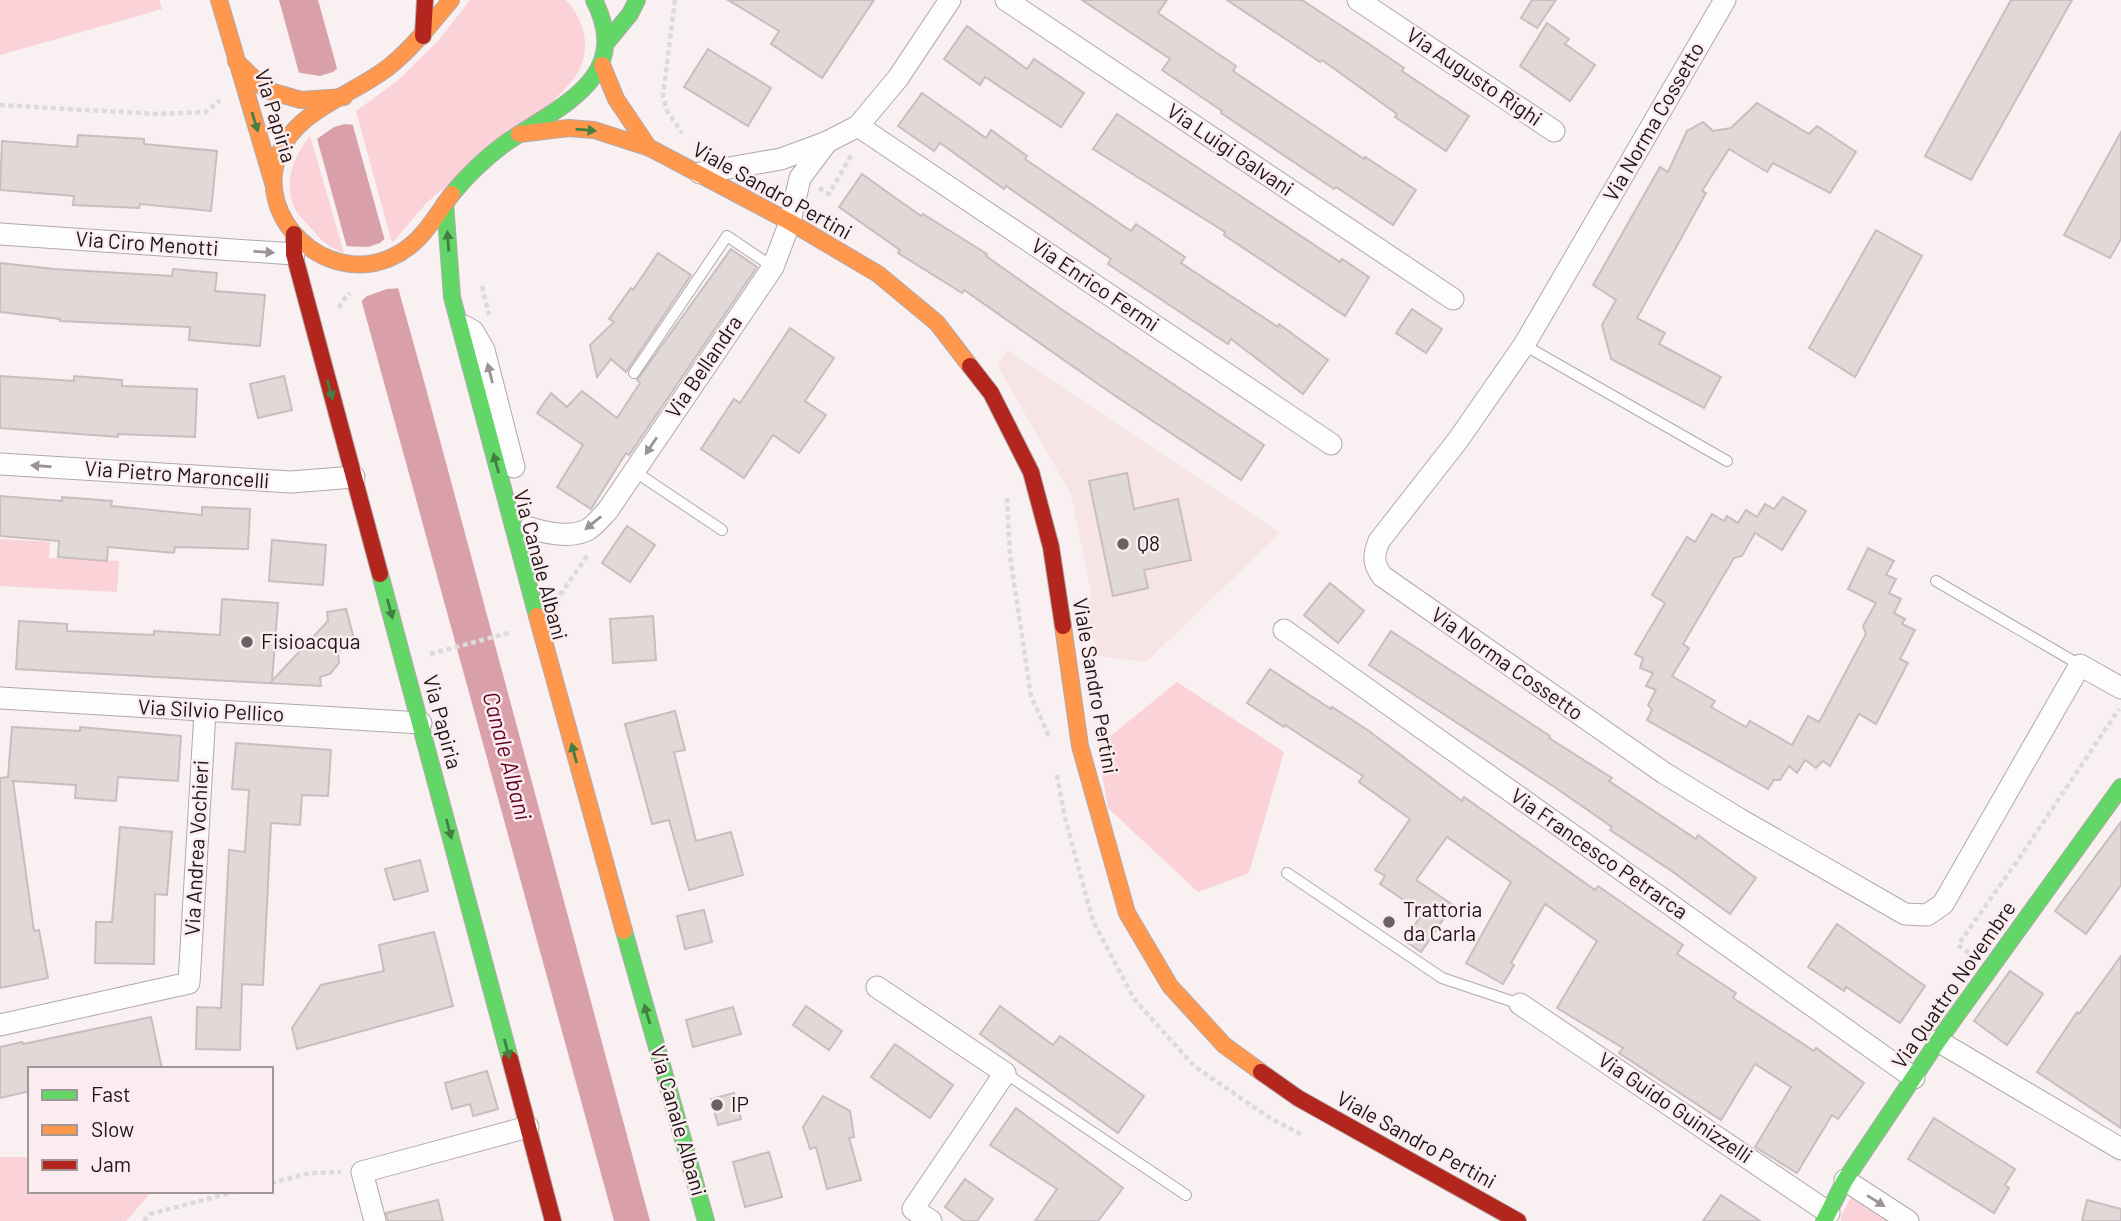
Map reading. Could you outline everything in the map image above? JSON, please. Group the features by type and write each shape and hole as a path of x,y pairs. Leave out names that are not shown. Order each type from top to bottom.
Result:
{"main road":[{"name":"Via Papiria","path":"219,0 281,211 294,244 553,1221"},
{"path":"422,36 425,0"},
{"path":"273,183 277,159 283,145 296,128 312,115 383,71 422,36 451,0"},
{"path":"294,244 330,262 353,267 385,261 408,248 426,231 445,203 475,170 592,80 601,65 607,42 605,19 594,0"},
{"path":"607,42 630,15 637,0"},
{"name":"Via Papiria","path":"236,61 266,90 301,100 344,97"},
{"name":"Viale Sandro Pertini","path":"601,65 608,88 618,107 650,148"},
{"name":"Viale Sandro Pertini","path":"519,134 569,128 594,130 650,148 790,222 878,274 937,323 991,393 1031,472 1051,547 1080,746 1127,913 1170,986 1224,1045 1298,1098 1518,1221"},
{"name":"Via Canale Albani","path":"445,203 452,297 458,323 592,819 706,1221"},
{"name":"Via Quattro Novembre","path":"1828,1218 1845,1180 1938,1041 2121,788"}],"street":[{"name":"Via Bellandra","path":"700,173 781,159 827,142 858,126 898,78 950,0"},
{"name":"Via Luigi Galvani","path":"1006,0 1453,299"},
{"name":"Via Augusto Righi","path":"1358,0 1554,131"},
{"name":"Via Norma Cossetto","path":"1725,0 1524,345 1458,440 1380,541 1374,553 1374,565 1382,576 1664,773 1905,914 1927,915 1943,904 2080,665"},
{"name":"Via Enrico Fermi","path":"858,126 1331,444"},
{"name":"Via Bellandra","path":"530,528 544,533 588,530 608,510 772,267 790,222 800,178 827,142"},
{"name":"Via Ciro Menotti","path":"0,234 294,244"},
{"name":"Via Canale Albani","path":"458,323 473,331 484,350 596,781 592,819"},
{"name":"Via Pietro Maroncelli","path":"0,464 291,482 354,477"},
{"name":"Via Francesco Petrarca","path":"1284,630 1914,1078"},
{"path":"2080,665 2121,688"},
{"name":"Via Silvio Pellico","path":"0,698 421,723"},
{"name":"Via Andrea Vochieri","path":"0,1025 189,984 205,712"},
{"path":"877,986 1005,1073 913,1209 931,1221"},
{"name":"Via Guido Guinizzelli","path":"1520,1004 1828,1218"},
{"path":"1938,1041 2121,1149"},
{"path":"375,1221 362,1172 528,1128"},
{"path":"1845,1180 1908,1221"}],"lane":[{"path":"634,373 727,236 772,267"},
{"path":"1524,345 1727,461"},
{"path":"634,471 722,530"},
{"path":"1936,581 2080,665"},
{"path":"1287,873 1442,978 1520,1004"},
{"path":"1005,1073 1186,1195"},
{"path":"1808,1221 1828,1218"}],"path":[{"path":"675,0 663,96 667,111 681,132 692,138"},
{"path":"0,106 157,114 206,112 242,81"},
{"path":"829,194 851,158 858,126"},
{"path":"480,276 489,315 484,350"},
{"path":"551,609 587,557"},
{"path":"429,654 522,630"},
{"path":"1971,954 1958,945 2121,708"},
{"path":"273,1182 310,1172 362,1172"},
{"path":"144,1221 150,1214 230,1193"}],"shaded area":[{"path":"0,0 159,0 162,9 0,55"},
{"path":"470,0 566,0 580,22 585,38 582,64 573,79 538,115 431,199 392,243 356,111 396,82 439,40"},
{"path":"310,136 344,253 328,245 317,235 296,211 292,199 292,170"},
{"path":"1007,350 1280,533 1146,662 1097,656 1087,606 1091,592 1071,494 997,365"},
{"path":"0,539 50,542 49,558 119,561 117,592 0,586"},
{"path":"1177,682 1284,752 1249,873 1198,892 1108,808 1097,747"},
{"path":"0,1157 28,1157 28,1193 150,1193 126,1221 0,1221"},
{"path":"1852,1196 1892,1221 1841,1221"}],"water":[{"name":"Canale Albani","path":"279,0 318,0 424,381 650,1221 614,1221"}],"pier":[{"path":"340,66 356,125 334,127 314,141 295,72 320,76 333,72"},
{"path":"387,237 402,288 387,289 367,296 359,303 343,246 368,247"}],"building":[{"path":"728,0 874,0 822,78 771,44 779,31"},
{"path":"1082,0 1167,0 1158,13 1236,66 1233,71 1364,159 1365,157 1416,190 1393,225 1221,113 1222,111 1162,70 1170,59"},
{"path":"1227,0 1302,0 1404,68 1402,71 1469,116 1446,151 1395,117 1397,114 1322,60 1320,62"},
{"path":"1532,0 1556,0 1537,28 1521,18"},
{"path":"2011,0 2072,0 1971,180 1925,156"},
{"path":"1547,23 1569,39 1565,44 1595,65 1570,101 1520,66"},
{"path":"967,26 1027,69 1034,59 1084,93 1061,127 985,77 980,85 944,59"},
{"path":"708,49 771,88 748,126 684,87"},
{"path":"922,93 986,138 991,130 1027,156 1025,159 1131,231 1136,224 1185,257 1181,263 1278,327 1279,324 1328,360 1303,394 1231,339 1228,344 1108,264 1111,259 1006,186 1004,189 940,143 934,151 898,126"},
{"path":"1757,103 1809,134 1817,126 1856,152 1830,193 1773,163 1767,172 1729,149 1702,191 1706,193 1637,318 1665,333 1659,344 1721,377 1704,408 1611,359 1602,325 1616,300 1593,285 1660,167 1668,172 1687,131 1703,122 1713,131 1731,128"},
{"path":"1117,114 1340,262 1342,259 1369,277 1345,316 1224,235 1225,232 1093,149"},
{"path":"2121,132 2121,239 2110,258 2064,235"},
{"path":"78,135 144,139 144,144 217,151 211,211 140,204 139,208 73,205 74,196 0,190 2,141 77,147"},
{"path":"862,174 921,216 923,214 987,254 986,256 1061,309 1264,445 1241,480 964,290 962,293 898,253 900,250 839,207"},
{"path":"1876,230 1922,256 1855,377 1809,348"},
{"path":"731,249 757,267 629,455 626,453 591,509 557,487 583,445 537,413 551,393 567,407 582,391 617,418 640,383 637,380"},
{"path":"658,253 691,275 626,372 611,359 597,377 590,345 614,322 609,319"},
{"path":"0,263 172,276 173,269 217,273 215,291 265,295 260,346 189,340 190,327 60,321 0,312"},
{"path":"1412,309 1442,329 1426,353 1396,333"},
{"path":"790,328 834,358 805,401 826,415 799,453 773,435 744,478 701,449 734,399 740,403"},
{"path":"0,376 74,381 74,376 122,380 122,386 197,389 195,437 118,434 118,437 0,428"},
{"path":"284,376 292,410 258,418 250,384"},
{"path":"1127,473 1134,509 1178,499 1191,560 1144,570 1148,588 1113,596 1089,481"},
{"path":"0,496 62,501 62,497 112,501 111,506 202,515 202,507 250,509 248,549 175,547 174,553 108,547 107,561 58,557 59,541 0,536"},
{"path":"1783,497 1806,511 1782,550 1755,533 1742,556 1734,558 1683,644 1689,648 1672,676 1715,701 1711,707 1746,727 1750,721 1792,745 1808,716 1819,722 1866,634 1863,626 1876,603 1848,589 1868,548 1894,561 1886,575 1896,579 1889,593 1901,599 1894,613 1905,619 1902,624 1915,630 1900,659 1908,663 1876,724 1859,714 1830,766 1823,761 1816,768 1805,760 1797,773 1789,766 1780,780 1774,780 1768,789 1647,720 1652,710 1648,705 1656,690 1646,686 1653,673 1640,668 1643,658 1635,654 1665,603 1652,595 1687,537 1695,542 1712,514 1724,521 1727,516 1738,523 1746,510 1757,517 1765,504 1774,509"},
{"path":"627,526 655,545 630,582 602,563"},
{"path":"272,540 326,545 323,585 269,581"},
{"path":"1330,583 1364,611 1338,643 1304,615"},
{"path":"222,599 278,603 272,681 328,621 327,612 346,609 356,646 338,651 339,663 330,674 320,677 321,686 16,669 19,621 67,624 67,631 154,635 154,631 220,635"},
{"path":"653,616 656,660 613,663 610,619"},
{"path":"1391,631 1612,778 1609,781 1696,839 1698,835 1756,878 1730,914 1610,830 1612,827 1553,786 1369,665"},
{"path":"1270,669 1369,731 1462,801 1464,797 1595,890 1598,886 1683,945 1677,954 1736,993 1733,998 1814,1051 1816,1048 1864,1083 1838,1119 1832,1115 1797,1173 1755,1147 1791,1087 1755,1064 1721,1120 1619,1053 1623,1048 1557,1008 1597,941 1545,904 1511,963 1514,965 1503,984 1466,963 1511,882 1447,837 1416,880 1453,905 1421,952 1404,940 1423,913 1380,884 1385,876 1375,870 1410,819 1359,782 1363,776 1247,703"},
{"path":"675,711 685,750 674,752 696,841 731,832 743,875 689,890 669,820 652,824 625,724"},
{"path":"12,727 80,731 80,727 181,736 178,781 118,777 116,801 75,798 76,785 13,781 34,931 39,930 48,978 0,988 0,778 8,777"},
{"path":"236,743 331,750 328,796 302,795 300,825 271,823 263,985 242,984 240,1050 196,1049 197,1007 221,1008 229,850 245,852 249,790 232,789"},
{"path":"2121,822 2121,885 2086,934 2055,911"},
{"path":"120,827 172,832 167,895 155,894 154,964 95,963 96,922 112,922"},
{"path":"420,860 428,891 394,900 385,869"},
{"path":"704,910 712,942 685,949 677,916"},
{"path":"1837,924 1925,986 1900,1023 1846,987 1844,991 1808,967"},
{"path":"434,932 453,1006 297,1049 292,1028 321,985 384,971 379,945"},
{"path":"2121,956 2121,1128 2037,1072 2077,1012 2079,1014"},
{"path":"2010,971 2043,994 2007,1045 1974,1021"},
{"path":"806,1006 842,1031 829,1050 793,1025"},
{"path":"1000,1006 1053,1045 1060,1036 1144,1096 1118,1133 980,1034"},
{"path":"733,1007 741,1034 693,1047 686,1020"},
{"path":"151,1017 162,1067 28,1067 28,1091 0,1098 0,1047 22,1042 23,1044"},
{"path":"895,1044 953,1085 930,1118 871,1077"},
{"path":"487,1071 498,1109 473,1116 470,1104 452,1109 445,1083"},
{"path":"734,1093 741,1119 718,1125 711,1099"},
{"path":"823,1096 850,1111 854,1137 849,1138 861,1180 827,1189 816,1147 810,1149 803,1127"},
{"path":"1016,1108 1123,1188 1098,1221 1035,1221 1057,1189 990,1145"},
{"path":"1934,1118 2015,1169 2005,1185 2009,1188 1994,1213 1908,1159"},
{"path":"769,1152 782,1197 745,1207 733,1162"},
{"path":"965,1179 993,1199 977,1221 964,1221 945,1207"},
{"path":"1721,1195 1760,1221 1703,1221"},
{"path":"438,1200 443,1221 388,1221 386,1213"},
{"path":"2087,1200 2121,1209 2121,1221 2082,1221"}],"traffic: fast":[{"path":"452,194 489,156 566,104 584,88 597,71 605,51 604,28 594,0"},
{"path":"607,42 630,14 637,0"},
{"path":"445,203 452,297 537,616"},
{"path":"380,574 510,1059"},
{"path":"1824,1221 1845,1180 1938,1041 2121,787"},
{"path":"624,931 706,1221"}],"traffic: slow":[{"path":"219,0 273,183"},
{"path":"451,0 390,66 299,125 287,138 279,154 274,178 276,201 286,222 301,240 320,254 342,263 366,264 401,253 426,230 452,194"},
{"path":"236,61 266,90 301,100 344,97"},
{"path":"602,65 616,99 649,148"},
{"path":"519,134 569,128 594,130 650,148 790,222 878,274 937,323 970,366"},
{"path":"537,616 624,931"},
{"path":"1063,626 1080,746 1127,913 1170,986 1224,1045 1261,1072"}],"traffic: jam":[{"path":"423,36 425,0"},
{"path":"294,234 294,254 380,574"},
{"path":"970,366 991,393 1031,472 1051,547 1063,626"},
{"path":"510,1059 553,1221"},
{"path":"1261,1072 1298,1098 1518,1221"}],"place":[{"name":"Q8","path":"1123,544"},
{"name":"Fisioacqua","path":"247,642"},
{"name":"Trattoria da Carla","path":"1389,922"},
{"name":"IP","path":"717,1105"}]}
